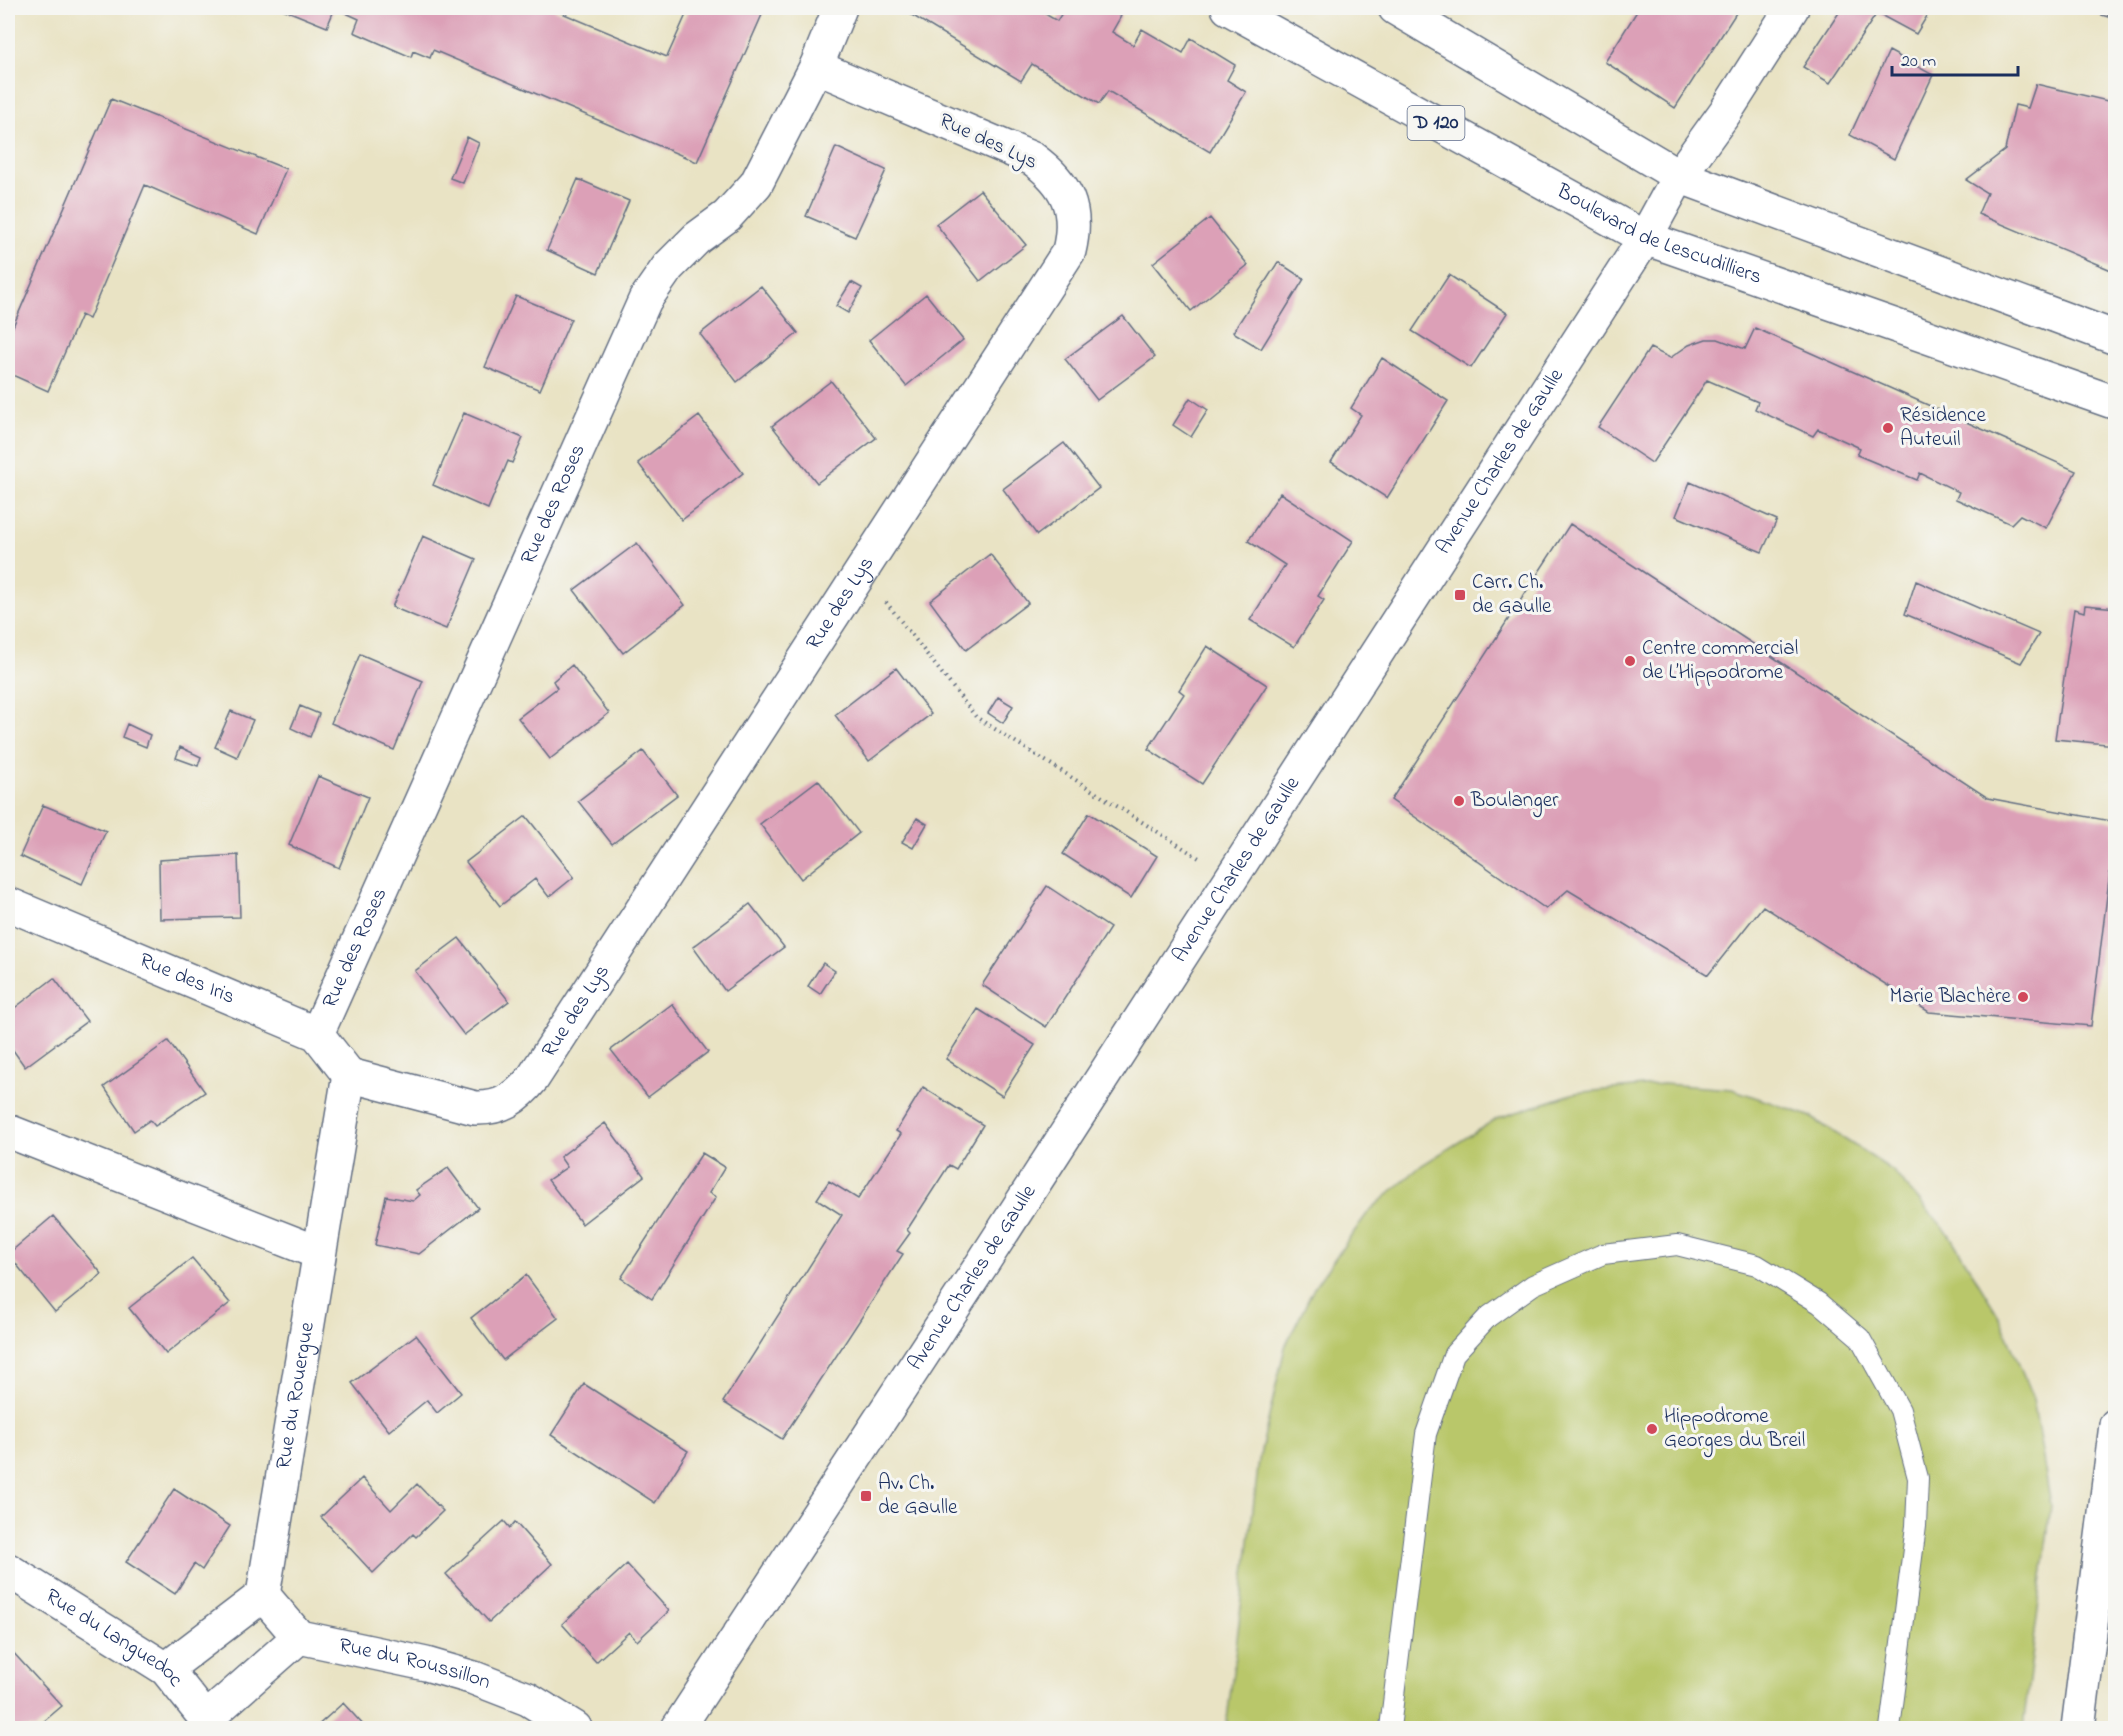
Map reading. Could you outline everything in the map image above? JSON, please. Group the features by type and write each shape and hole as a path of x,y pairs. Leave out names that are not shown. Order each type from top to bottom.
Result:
{"street":[{"name":"Rue des Roses","path":"317,1034 645,300 668,267 697,238 727,216 756,184 816,67 840,8"},
{"name":"Boulevard de Lescudilliers","path":"1228,8 1645,238 2115,403"},
{"path":"1395,8 1679,176 2115,338"},
{"name":"Avenue Charles de Gaulle","path":"678,1728 982,1264 1229,878 1645,238 1679,176 1726,111 1792,8"},
{"name":"Rue des Lys","path":"349,1075 475,1108 488,1108 505,1103 520,1094 1069,251 1074,231 1072,209 1063,188 1050,171 1033,159 816,67"},
{"name":"Rue des Iris","path":"8,904 317,1034 349,1075"},
{"name":"Rue du Rouergue","path":"263,1595 349,1075"},
{"path":"8,1131 319,1253"},
{"path":"2078,1728 2106,1574 2115,1425"},
{"name":"Rue du Languedoc","path":"8,1570 166,1669 208,1724"},
{"path":"166,1669 263,1595 299,1637 208,1724"},
{"name":"Rue du Roussillon","path":"299,1637 426,1664 474,1678 528,1699 575,1728"}],"lane":[{"path":"1390,1728 1426,1434 1454,1354 1488,1317 1533,1285 1603,1254 1677,1245 1756,1265 1819,1303 1860,1338 1900,1410 1918,1478 1918,1487 1916,1526 1890,1728"}],"path":[{"path":"862,571 976,717 1229,878"}],"green space":[{"name":"Hippodrome Georges du Breil","path":"1663,1084 1732,1089 1809,1116 1892,1170 1949,1234 2000,1318 2033,1399 2051,1506 2023,1728 1226,1728 1259,1460 1285,1347 1315,1286 1369,1211 1422,1165 1496,1119 1575,1093"}],"building":[{"path":"280,8 335,8 327,27"},
{"path":"335,8 550,8 667,57 689,8 765,8 697,162 433,50 430,58 413,51 411,57 354,32 359,19"},
{"path":"900,8 1035,8 1057,21 1065,8 1106,8 1121,16 1112,32 1133,45 1142,29 1183,53 1191,38 1235,65 1227,80 1246,92 1210,152 1108,91 1099,104 1032,64 1021,81"},
{"path":"1639,8 1727,8 1736,13 1675,108 1605,62"},
{"path":"1842,8 1932,8 1916,34 1877,13 1830,83 1803,67"},
{"path":"2080,8 2108,8 2108,17"},
{"path":"1889,51 1933,75 1894,159 1850,135"},
{"path":"2036,84 2116,103 2116,272 1978,214 1987,193 1966,180 2005,150 2015,105 2028,108"},
{"path":"111,99 286,169 258,234 145,185 89,319 81,315 48,391 8,373 8,338"},
{"path":"467,137 479,143 463,183 450,178"},
{"path":"836,147 886,170 855,237 806,216"},
{"path":"578,179 629,201 598,273 547,250"},
{"path":"980,190 1026,245 980,281 936,224"},
{"path":"1210,218 1248,265 1191,311 1153,263"},
{"path":"1278,262 1304,279 1261,349 1233,332"},
{"path":"1449,275 1507,313 1471,368 1412,331"},
{"path":"851,282 862,288 848,313 836,306"},
{"path":"761,286 798,333 737,382 700,334"},
{"path":"926,294 963,340 906,386 869,340"},
{"path":"516,296 571,319 540,390 485,367"},
{"path":"1123,316 1155,357 1097,400 1065,359"},
{"name":"Résidence Auteuil","path":"1755,328 2076,471 2046,528 2020,515 2011,524 1956,499 1959,492 1920,473 1917,480 1857,455 1860,448 1818,429 1813,436 1755,409 1758,402 1707,380 1652,463 1598,427 1650,348 1670,358 1689,345 1706,339 1718,339 1745,349"},
{"path":"1382,358 1448,401 1387,498 1331,462 1361,415 1351,408"},
{"path":"831,381 876,438 817,483 772,426"},
{"path":"1190,398 1208,410 1191,437 1173,425"},
{"path":"464,413 523,438 512,463 508,461 488,509 433,485"},
{"path":"699,416 743,473 682,520 638,463"},
{"path":"1064,443 1099,488 1037,535 1003,489"},
{"path":"1690,482 1777,520 1762,552 1676,516"},
{"path":"1280,493 1353,541 1318,596 1324,600 1294,647 1250,620 1285,565 1248,541"},
{"name":"Centre commercial de L’Hippodrome","path":"1570,524 1988,798 2116,822 2091,1026 1929,1012 1763,906 1708,975 1568,890 1546,909 1391,800"},
{"path":"423,536 476,559 446,629 392,607"},
{"path":"637,543 685,605 623,653 574,590"},
{"path":"990,554 1028,603 966,650 930,601"},
{"path":"1916,581 2039,634 2021,663 1905,614"},
{"path":"2085,605 2116,608 2116,745 2055,739 2074,609 2084,612"},
{"path":"1207,646 1267,685 1202,784 1148,749 1184,694 1179,690"},
{"path":"360,654 423,681 394,750 331,723"},
{"path":"572,665 609,713 550,759 518,718 557,688 553,681"},
{"path":"896,668 931,714 869,761 835,715"},
{"path":"998,697 1013,706 1003,723 988,713"},
{"path":"300,706 319,714 310,737 291,728"},
{"path":"231,711 253,720 237,757 215,747"},
{"path":"127,724 150,735 146,747 122,737"},
{"path":"180,747 201,757 198,766 176,758"},
{"path":"643,751 677,795 612,844 578,801"},
{"path":"318,776 368,797 339,868 289,845"},
{"path":"818,780 859,833 801,879 760,824"},
{"path":"43,805 106,831 82,884 20,856"},
{"path":"1089,813 1157,856 1131,898 1063,854"},
{"path":"526,816 574,877 549,897 535,879 500,906 466,862"},
{"path":"917,818 927,824 913,848 902,842"},
{"path":"238,855 240,917 160,919 159,860"},
{"path":"1047,886 1110,928 1046,1027 982,985"},
{"path":"750,904 784,947 725,991 693,947"},
{"path":"459,938 509,1001 464,1035 415,971"},
{"path":"823,963 835,971 820,994 808,986"},
{"path":"54,978 87,1021 25,1067 8,1043 8,1013"},
{"path":"672,1004 708,1052 648,1097 611,1050"},
{"path":"978,1009 1035,1045 1002,1096 946,1059"},
{"path":"168,1041 205,1092 155,1126 150,1120 134,1131 104,1087"},
{"path":"923,1087 983,1125 956,1169 949,1165 907,1230 910,1233 897,1251 903,1254 782,1439 723,1402 842,1215 817,1199 829,1181 858,1199 901,1134 896,1131"},
{"path":"605,1123 644,1176 582,1224 548,1180 567,1167 560,1157"},
{"path":"702,1153 725,1167 709,1193 716,1197 652,1299 621,1278"},
{"path":"448,1168 478,1208 419,1254 375,1245 386,1196 413,1201 420,1195 416,1190"},
{"path":"53,1216 102,1274 55,1312 8,1254"},
{"path":"192,1258 230,1303 166,1354 129,1308"},
{"path":"526,1275 558,1318 503,1360 471,1318"},
{"path":"416,1335 461,1393 437,1413 427,1400 389,1431 352,1383"},
{"path":"584,1384 688,1451 655,1503 551,1435"},
{"path":"362,1478 391,1510 417,1484 443,1511 416,1537 413,1534 373,1573 321,1517"},
{"path":"174,1489 230,1526 202,1570 194,1564 175,1594 126,1562"},
{"path":"504,1521 510,1528 515,1522 552,1564 489,1622 446,1574"},
{"path":"627,1564 669,1611 637,1641 629,1632 596,1662 562,1624"},
{"path":"10,1649 62,1706 36,1728 15,1728 8,1720 8,1651"},
{"path":"343,1703 366,1728 315,1728"}],"place":[{"name":"Résidence Auteuil","path":"1888,428"},
{"name":"Carr. Ch. de Gaulle","path":"1460,595"},
{"name":"Centre commercial de L’Hippodrome","path":"1630,661"},
{"name":"Boulanger","path":"1459,801"},
{"name":"Marie Blachère","path":"2023,997"},
{"name":"Hippodrome Georges du Breil","path":"1652,1429"},
{"name":"Av. Ch. de Gaulle","path":"866,1496"}]}
